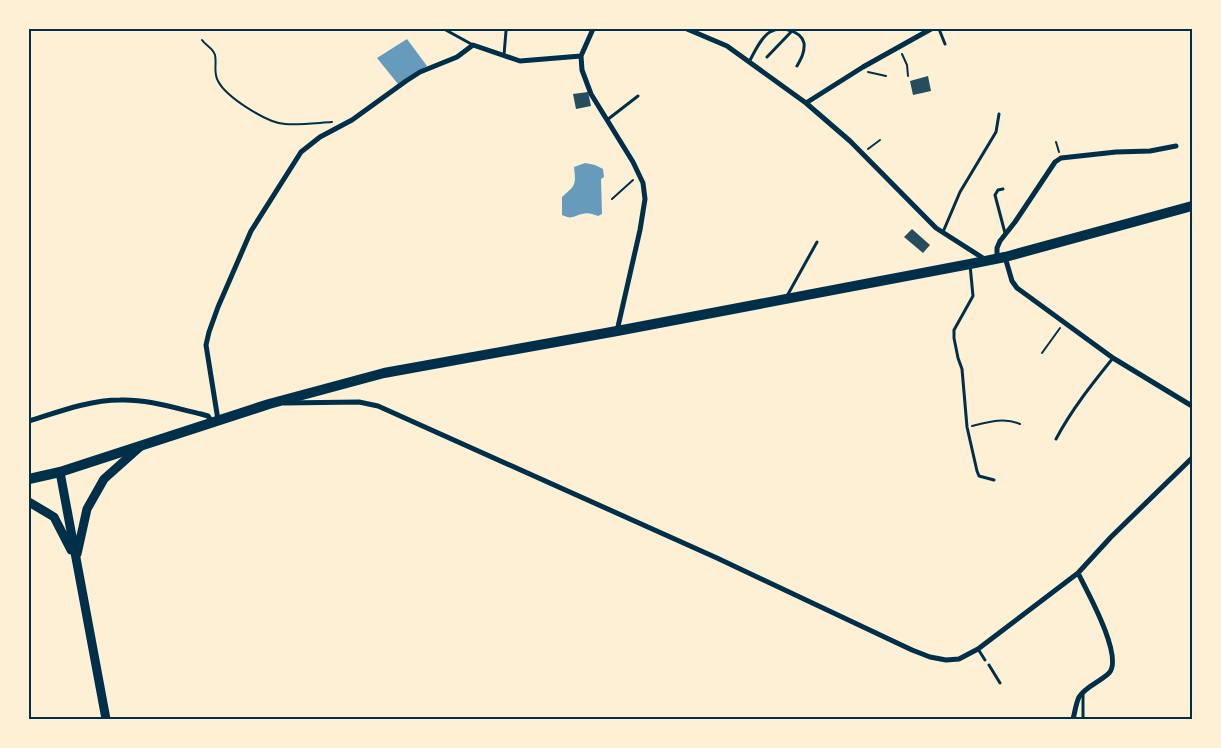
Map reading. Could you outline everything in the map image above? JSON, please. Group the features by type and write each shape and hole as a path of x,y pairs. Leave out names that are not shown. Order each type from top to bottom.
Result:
{"highway":[{"path":"29,479 60,472 269,404 384,373 996,259 1192,206"}],"main road":[{"path":"76,559 87,509 104,479 143,444"},
{"path":"60,472 106,719"},
{"path":"29,502 54,517 76,559"}],"street":[{"path":"593,29 580,56 582,70 592,94 639,175 643,184 645,199 640,230 617,331"},
{"path":"687,29 727,46 806,103 862,154 942,233 996,259 1017,288 1113,358 1192,406"},
{"path":"806,103 863,67 931,29"},
{"path":"215,421 206,345 218,308 251,231 300,152 320,137 352,120 420,72 457,56 473,45 520,61 580,56"},
{"path":"996,259 1000,241 1050,166 1061,158 1116,152 1150,151 1176,146"},
{"path":"29,421 96,402 121,400 143,402 201,414 215,421"},
{"path":"269,404 359,402 378,406 717,558 912,650 930,657 946,660 959,659 978,649 1078,573 1111,537 1192,458"},
{"path":"1074,719 1078,701 1083,692 1109,673 1113,664 1107,632 1078,573"}],"lane":[{"path":"444,29 473,45"},
{"path":"748,62 770,32 785,29 800,36 804,43 803,56 798,66"},
{"path":"939,29 945,44"},
{"path":"504,56 506,31"},
{"path":"767,57 791,32"},
{"path":"607,120 638,96"},
{"path":"942,233 960,192 996,132 996,122 999,114"},
{"path":"1003,189 998,190 995,194 1006,234"},
{"path":"785,299 817,242"},
{"path":"970,264 973,296 954,330 954,338 962,369 967,427 979,476 994,480"},
{"path":"1056,439 1082,396 1113,358"},
{"path":"978,649 986,660"},
{"path":"989,665 1000,683"},
{"path":"1083,692 1083,719"}],"path":[{"path":"202,40 214,52 216,63 214,74 221,87 228,95 254,111 283,124 352,120"},
{"path":"898,47 907,65 908,76"},
{"path":"863,67 867,71 886,76"},
{"path":"862,154 880,140"},
{"path":"1056,142 1061,158"},
{"path":"612,199 639,175"},
{"path":"1042,352 1064,322"},
{"path":"967,427 1008,420 1020,424"}],"water":[{"path":"407,39 427,66 398,84 377,58"},
{"path":"585,163 603,169 604,177 601,179 602,214 598,216 586,213 572,217 562,215 562,197 574,184 574,167"}],"building":[{"path":"928,76 931,91 913,95 910,81"},
{"path":"588,92 591,106 576,109 573,94"},
{"path":"912,229 930,245 923,253 904,237"}]}
